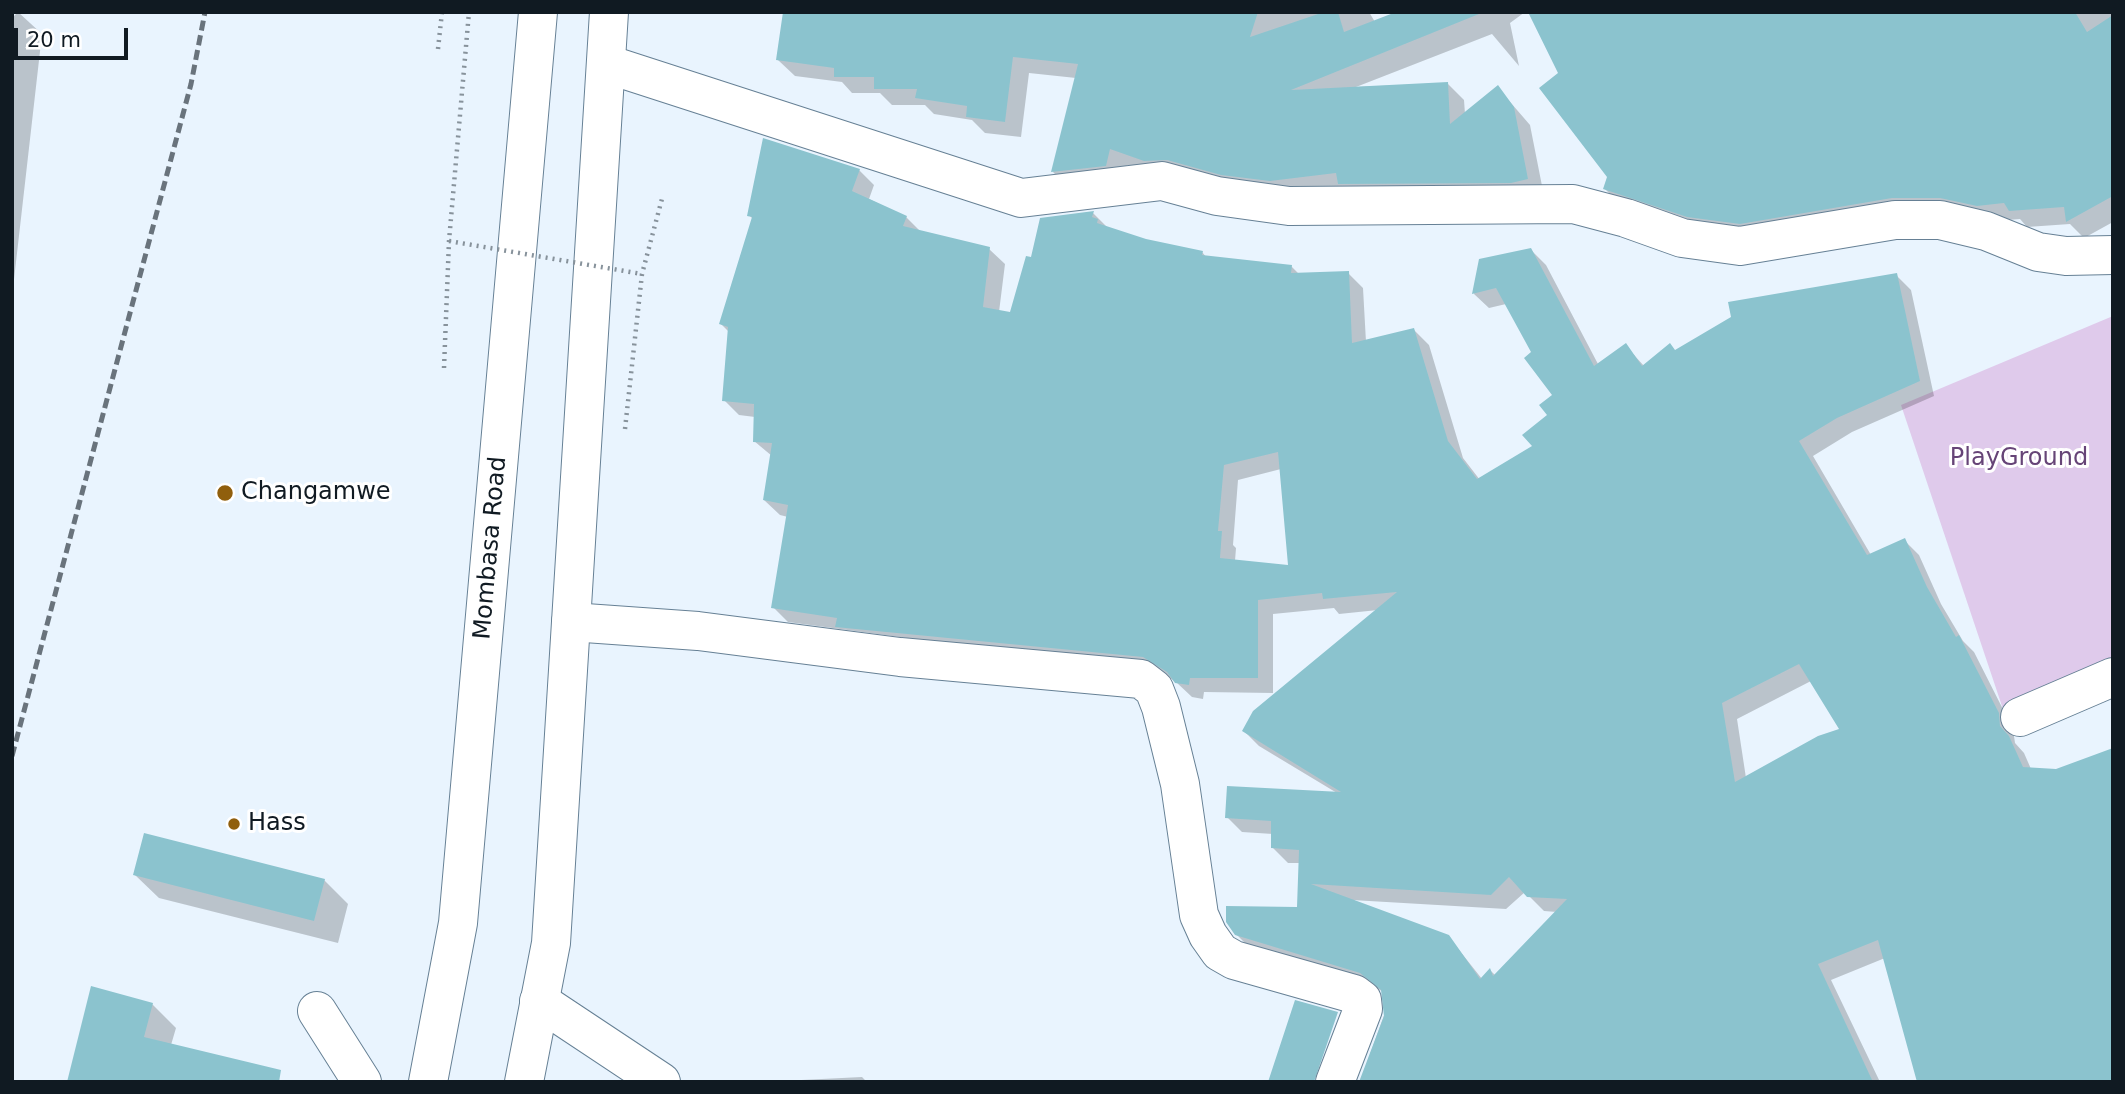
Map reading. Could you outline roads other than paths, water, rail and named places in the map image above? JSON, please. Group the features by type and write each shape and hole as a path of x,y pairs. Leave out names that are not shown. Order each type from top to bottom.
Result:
{"main road":[{"name":"Mombasa Road","path":"428,1082 458,923 538,12"},
{"path":"524,1082 551,943 609,12"},
{"path":"607,64 1021,198 1162,181 1217,196 1289,206 1573,204 1626,218 1682,238 1740,246 1895,220 1940,220 1986,231 2038,252 2066,256 2113,255"},
{"path":"571,622 698,631 900,657 1141,679 1154,689 1161,707 1180,784 1199,915 1208,935 1220,952 1234,960 1354,993 1362,1000 1363,1009 1335,1082"},
{"path":"2021,717 2113,677"},
{"path":"539,1001 661,1082"},
{"path":"317,1011 362,1082"}],"railway":[{"path":"12,756 191,84 205,12"}],"place":[{"name":"Changamwe","path":"225,493"},
{"name":"Hass","path":"234,824"}],"park label":[{"name":"PlayGround","path":"2019,459"}]}
